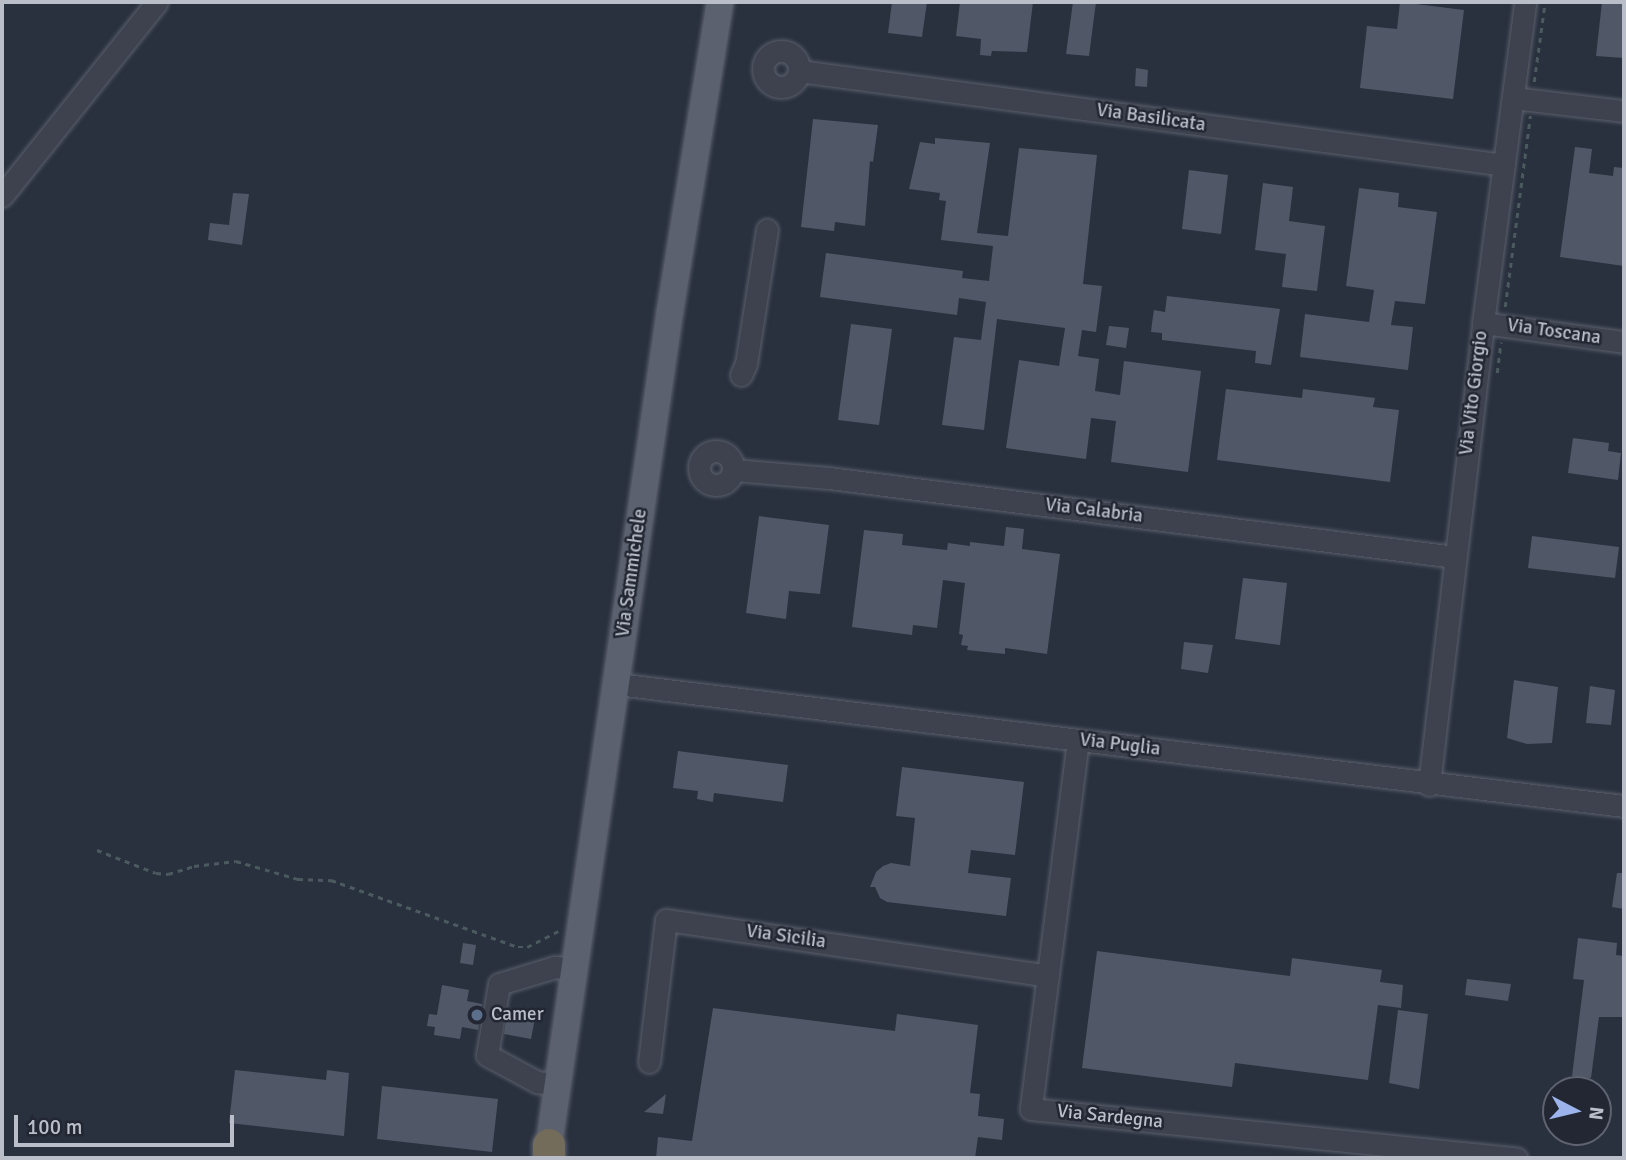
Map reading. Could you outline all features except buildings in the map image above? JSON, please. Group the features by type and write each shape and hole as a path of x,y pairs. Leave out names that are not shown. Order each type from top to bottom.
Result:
{"main road":[{"path":"711,2 714,34"},
{"name":"Via Sammichele","path":"548,1154 670,311 720,2"}],"street":[{"path":"2,196 158,2"},
{"name":"Via Vito Giorgio","path":"1429,785 1483,323 1525,2"},
{"name":"Via Basilicata","path":"799,71 1504,165"},
{"path":"1513,98 1624,111"},
{"path":"741,374 746,364 767,230"},
{"name":"Via Toscana","path":"1483,323 1624,342"},
{"name":"Via Calabria","path":"734,470 830,478 1455,557"},
{"name":"Via Puglia","path":"617,684 1429,785 1624,806"},
{"name":"Via Sardegna","path":"1079,740 1031,1109 1517,1158"},
{"name":"Via Sicilia","path":"649,1062 666,920 1048,976"},
{"path":"558,1084 537,1082 487,1055 499,984 555,967 575,969"}],"path":[{"path":"97,850 156,873 168,874 209,864 236,861 298,879 331,880 518,947 527,947 562,929 581,929"}],"place":[{"name":"Camer","path":"477,1015"}]}
